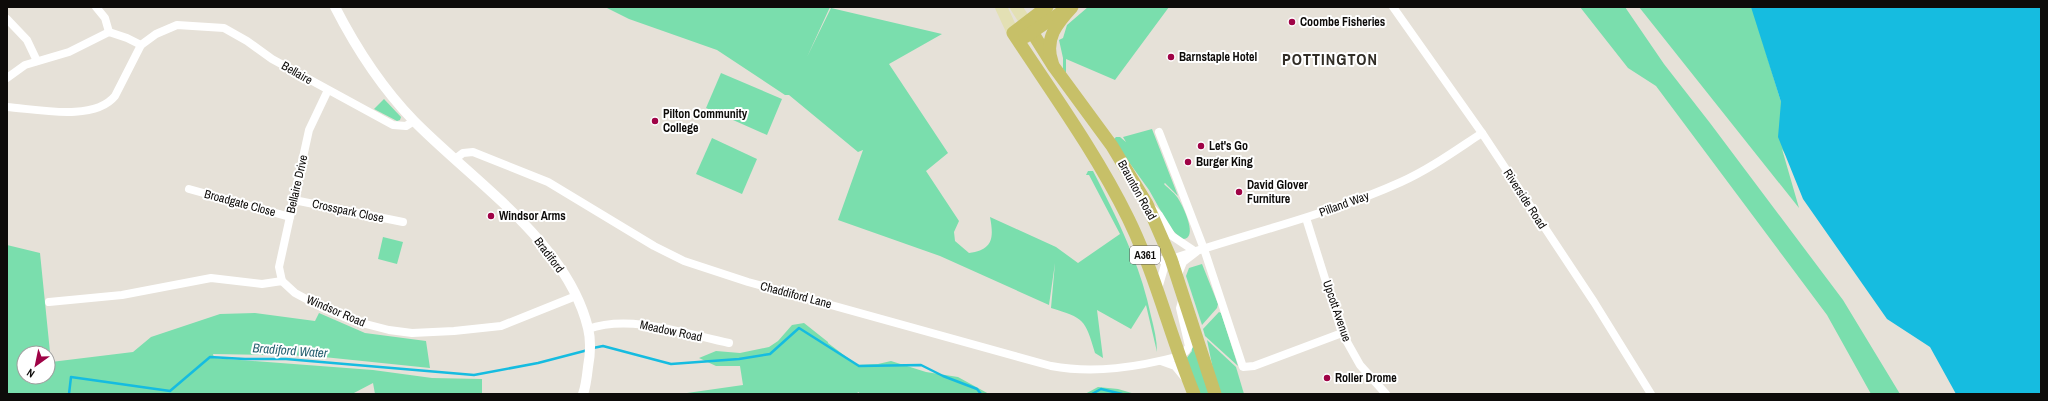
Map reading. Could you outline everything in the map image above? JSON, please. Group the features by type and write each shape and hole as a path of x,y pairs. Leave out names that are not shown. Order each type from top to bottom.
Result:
{"main road":[{"name":"Braunton Road","path":"1001,7 1016,38 1096,159 1128,218 1142,248 1158,290 1192,389"},
{"name":"Braunton Road","path":"1016,7 1054,67 1112,146 1147,204 1168,260 1177,278 1215,394"},
{"name":"A361","path":"1029,29 1047,7"},
{"name":"A361","path":"1016,38 1029,29 1071,7"},
{"name":"A361","path":"1054,67 1051,58 1051,36 1055,27 1071,7"}],"street":[{"path":"96,7 105,18 109,32"},
{"name":"Bradiford","path":"335,7 348,33 379,81 414,120 538,240 562,271 576,296 588,329 589,354 583,394"},
{"name":"Riverside Road","path":"1393,7 1482,133 1594,302 1651,394"},
{"path":"7,19 27,40 37,61"},
{"name":"Bellaire","path":"142,45 156,34 177,25 230,30 272,59 394,125 406,126 414,120"},
{"path":"7,78 20,67 69,52 109,32 142,45 115,96 108,102 97,107 69,112 7,107"},
{"name":"Bellaire Drive","path":"282,281 279,267 310,130 328,90"},
{"path":"1159,132 1243,367 1254,366 1342,333"},
{"name":"Pilland Way","path":"1168,260 1306,218 1346,204 1402,181 1445,158 1482,133"},
{"name":"Chaddiford Lane","path":"454,159 468,152 485,156 562,190 671,255 684,261 748,282 1051,366 1075,369 1123,368 1180,356"},
{"name":"Broadgate Close","path":"189,189 290,217"},
{"name":"Crosspark Close","path":"294,200 403,222"},
{"path":"1147,204 1159,215 1172,236 1200,250"},
{"name":"Upcott Avenue","path":"1306,218 1342,333 1360,365 1386,394"},
{"path":"1142,248 1155,259 1168,260 1158,290"},
{"name":"Pilland Way","path":"1177,278 1183,262 1200,250"},
{"path":"49,302 122,296 211,278 262,284 282,281"},
{"name":"Windsor Road","path":"282,281 295,293 314,304 354,321 389,330 412,333 454,331 502,326 576,296"},
{"path":"1180,356 1189,346 1180,308 1182,296"},
{"name":"Meadow Road","path":"588,329 616,324 635,323 729,343"},
{"path":"1175,340 1169,352 1161,361 1174,366 1192,389"}],"green space":[{"path":"605,7 830,7 807,57 831,8 942,34 889,64 948,153 926,171 959,221 954,232 955,241 969,253 983,249 990,242 992,231 990,217 1056,247 1078,263 1120,234 1089,175 1086,175 1088,171 1093,171 1127,241 1141,278 1154,330 1157,352 1146,305 1131,329 1097,310 1103,358 1095,353 1089,333 1082,322 1070,314 1051,308 1055,263 1049,305 940,256 838,220 863,150 858,152 789,95 785,95 717,50 629,19"},
{"path":"1088,7 1169,7 1115,80 1066,59 1066,73 1063,69 1063,58 1059,40 1063,38 1067,25"},
{"path":"1580,7 1625,7 1664,64 1843,300 1900,394 1871,394 1827,315 1656,86 1628,68"},
{"path":"1639,7 1752,7 1781,102 1781,107 1932,341 1809,193 1782,149 1799,208"},
{"path":"721,73 782,99 767,135 706,108"},
{"path":"384,99 401,117 400,120 397,121 374,109"},
{"path":"1152,129 1178,196 1165,183 1164,184 1178,198 1187,216 1190,229 1187,238 1182,239 1171,229 1149,190 1113,140 1116,137 1120,137 1126,142 1123,137"},
{"path":"712,138 757,159 742,194 696,174"},
{"path":"383,237 403,242 397,264 378,259"},
{"path":"7,245 40,253 49,345 16,345 16,385 56,385 56,361 133,352 151,337 220,314 255,313 315,321 319,313 365,333 426,341 430,368 314,356 213,354 214,358 373,370 432,378 482,379 482,394 375,394 373,383 352,394 7,394"},
{"path":"1202,264 1218,304 1217,308 1202,325 1186,276 1189,268"},
{"path":"1219,312 1221,313 1238,366 1205,336 1203,329"},
{"path":"804,323 857,365 878,364 891,361 926,372 958,377 989,394 861,394 858,392 857,394 680,394 743,385 740,366 716,366 699,358 716,351 740,353 769,347 778,341 792,325"},
{"path":"1190,340 1192,340 1209,394 1199,394 1186,359 1192,351"},
{"path":"1207,340 1236,367 1244,394 1218,394"},
{"path":"1098,387 1118,389 1135,394 1085,394"}],"water":[{"path":"1751,7 2041,7 2041,394 1956,394 1930,347 1887,319 1803,199 1778,137 1781,102"}],"waterway":[{"path":"593,348 603,346 671,364 739,359 770,354 799,328 859,366 921,365 943,376 977,389 981,394"},
{"name":"Bradiford Water","path":"69,394 71,377 170,391 210,357 286,359 474,375 538,363 588,350"},
{"path":"1092,394 1101,389 1122,394"}],"place":[{"name":"Coombe Fisheries","path":"1292,22"},
{"name":"Barnstaple Hotel","path":"1171,57"},
{"name":"Pilton Community College","path":"655,121"},
{"name":"Let's Go","path":"1201,146"},
{"name":"Burger King","path":"1188,162"},
{"name":"David Glover Furniture","path":"1239,192"},
{"name":"Windsor Arms","path":"491,216"},
{"name":"Roller Drome","path":"1327,378"}],"district":[{"name":"POTTINGTON","path":"1330,59"}]}
